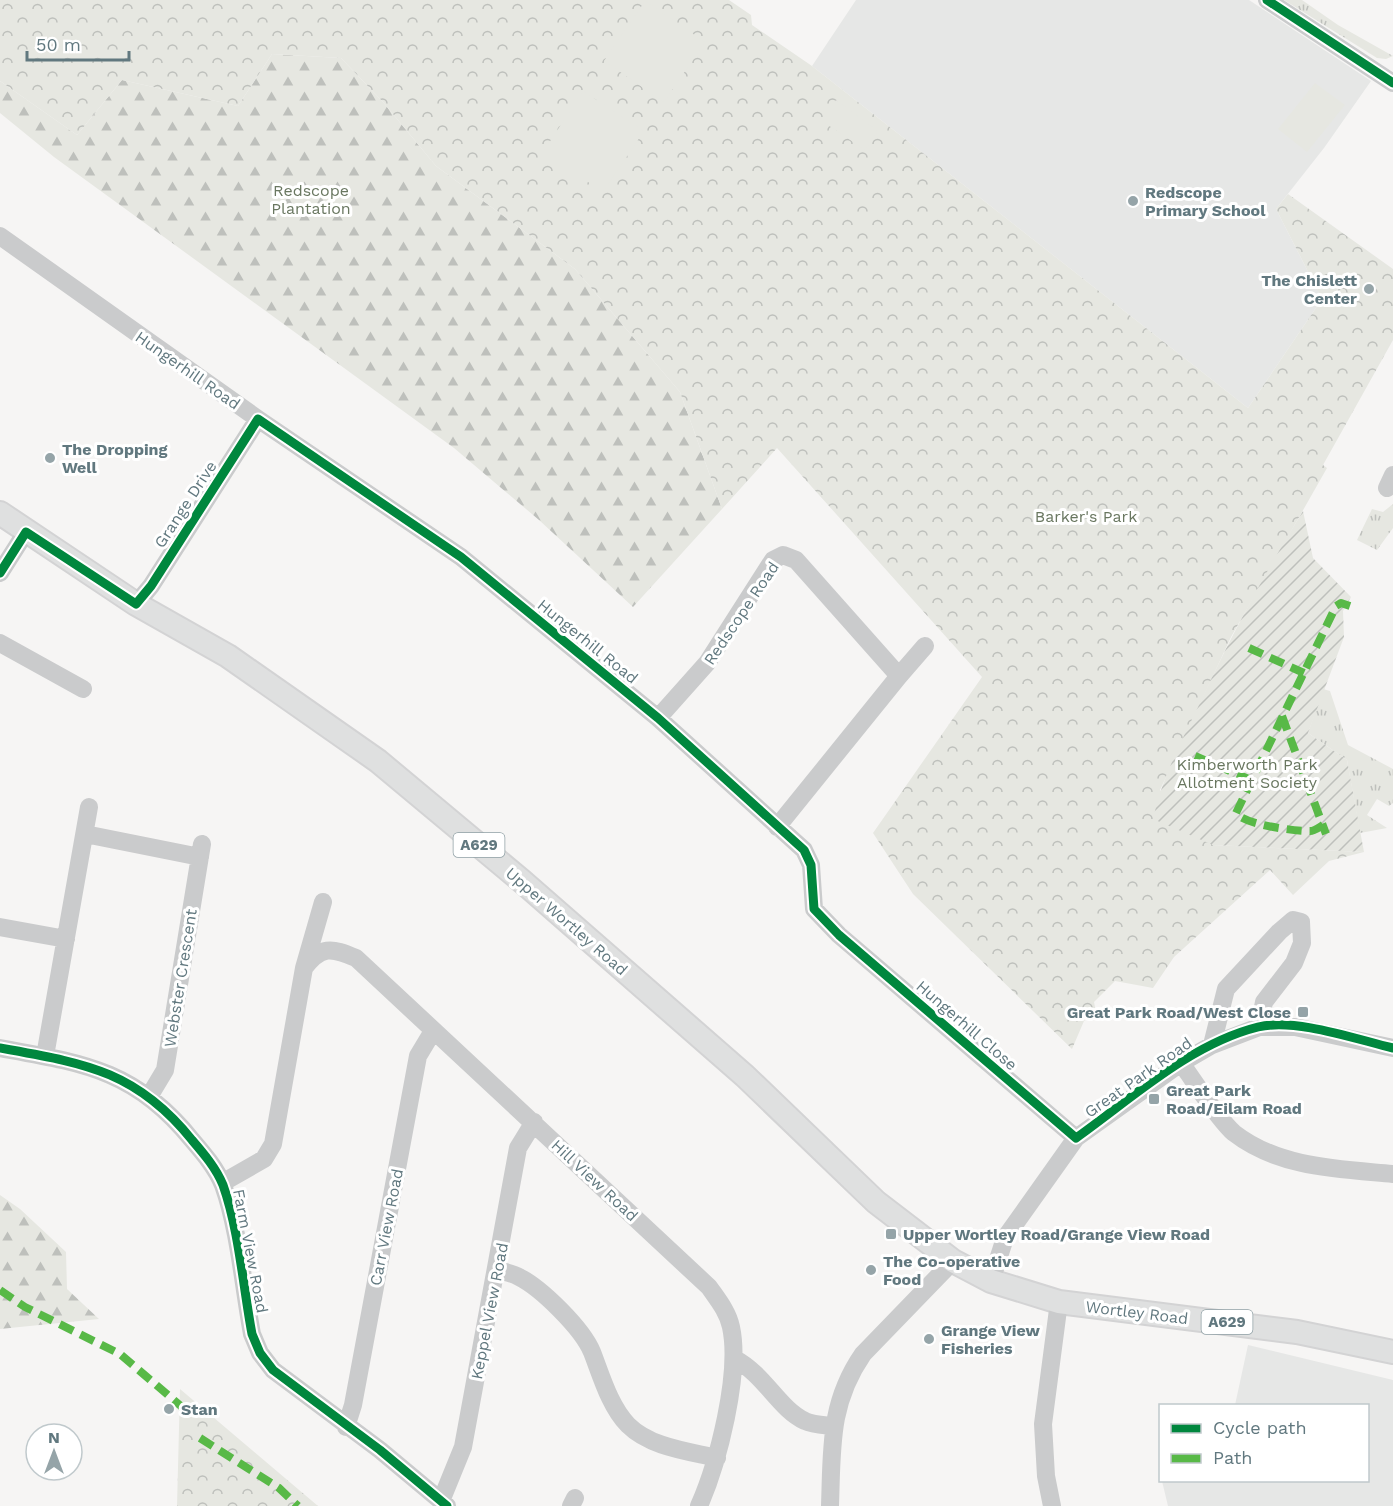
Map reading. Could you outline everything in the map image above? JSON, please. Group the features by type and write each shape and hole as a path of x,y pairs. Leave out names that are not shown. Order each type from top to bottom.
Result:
{"main road":[{"name":"Upper Wortley Road","path":"0,513 136,604 228,656 378,761 745,1076 876,1203 953,1261 991,1281"},
{"name":"Wortley Road","path":"991,1281 1059,1302 1285,1330 1393,1352"}],"street":[{"path":"1267,0 1392,81"},
{"name":"Hungerhill Road","path":"0,236 258,419 461,557 658,718 804,850 811,865 814,909 839,935"},
{"name":"Grange Drive","path":"136,604 151,586 258,419"},
{"path":"0,573 26,532"},
{"name":"Redscope Road","path":"658,718 707,663 772,560 783,555 796,560 899,676"},
{"path":"0,643 83,690"},
{"path":"777,827 925,646"},
{"path":"45,1056 89,807"},
{"name":"Webster Crescent","path":"85,834 201,850 165,1070 150,1095"},
{"path":"222,1183 264,1159 273,1144 304,968 323,902"},
{"path":"1212,1045 1226,989 1279,932 1293,920 1300,922 1302,944 1294,963 1264,1002 1260,1027"},
{"path":"0,927 66,939"},
{"name":"Hungerhill Close","path":"839,935 1076,1138"},
{"name":"Hill View Road","path":"304,968 314,955 323,950 339,950 356,958 710,1287 727,1314 735,1359 717,1458 699,1506"},
{"name":"Great Park Road","path":"991,1281 1005,1238 1076,1138 1181,1063 1212,1045 1260,1027 1295,1027 1393,1048"},
{"name":"Carr View Road","path":"346,1426 353,1405 418,1056 433,1031"},
{"name":"Farm View Road","path":"0,1048 82,1063 124,1080 150,1095 182,1126 212,1164 222,1183 229,1204 252,1334 260,1353 273,1370 380,1450 444,1503"},
{"path":"1181,1063 1234,1132 1273,1155 1310,1166 1393,1174"},
{"name":"Keppel View Road","path":"444,1503 463,1447 518,1148 534,1122"},
{"path":"830,1506 833,1426 839,1397 851,1371 863,1354 953,1261"},
{"path":"497,1270 518,1276 538,1290 576,1328 591,1349 599,1374 627,1424 645,1438 717,1458"},
{"path":"1052,1506 1046,1476 1043,1424 1059,1302"},
{"path":"735,1359 758,1374 793,1414 806,1422 833,1426"}],"shaded area":[{"name":"Redscope Primary School","path":"856,0 1249,0 1371,81 1324,148 1276,209 1322,299 1248,408 812,66"},
{"path":"1248,1345 1393,1380 1393,1506 1168,1506 1162,1482 1369,1482 1369,1404 1235,1404"}],"green space":[{"name":"Barker's Park","path":"0,0 729,0 751,15 752,25 812,66 1248,408 1322,299 1276,209 1288,194 1393,269 1393,340 1323,465 1327,468 1231,637 1160,790 1213,845 1364,852 1329,861 1293,895 1270,870 1174,957 1153,988 1115,981 1094,1002 1096,1012 1084,1021 1072,1049 913,894 873,833 982,677 777,448 722,509 680,392 575,269 436,166 383,102 341,58 272,54 238,106 122,80 77,135 0,81"},
{"path":"1284,0 1302,0 1338,25 1393,56 1386,59 1377,58"},
{"path":"645,1 705,42 664,102 604,61"},
{"name":"Redscope Plantation","path":"272,54 341,58 383,102 436,166 575,269 680,392 722,509 633,607 539,520 454,448 54,157 0,113 0,81 77,135 122,80 238,106"},
{"path":"1315,83 1345,105 1307,152 1278,129"},
{"path":"583,91 644,131 603,192 543,152"},
{"path":"836,100 878,131 865,150 822,121"},
{"path":"1393,504 1393,528 1377,550 1357,540 1372,509 1383,512"},
{"name":"Kimberworth Park Allotment Society","path":"1303,511 1313,558 1351,597 1343,611 1344,637 1308,733 1347,760 1364,852 1213,845 1153,819 1161,789 1173,760 1211,680 1261,582"},
{"path":"1323,689 1330,691 1348,745 1393,769 1393,803 1389,806 1377,799 1367,815 1387,828 1360,833 1347,760 1308,733"},
{"path":"0,1195 20,1209 66,1252 67,1289 99,1319 0,1329"},
{"path":"180,1389 318,1506 177,1506"}],"marked path":[{"path":"1323,825 1310,831 1282,828 1249,821 1236,813 1336,606 1341,603 1353,607"},
{"path":"1249,648 1304,673"},
{"path":"1282,716 1326,834"},
{"path":"1195,756 1251,780"},
{"path":"0,1290 25,1307 120,1354 189,1413"},
{"path":"200,1438 279,1488 298,1506"}],"cycle path":[{"path":"1267,0 1393,83"},
{"path":"0,573 26,532 136,604 151,586 258,419 461,557 658,718 804,850 811,865 814,909 839,935 1076,1138 1185,1059 1233,1035 1258,1027 1273,1025 1307,1027 1393,1048"},
{"path":"0,1048 57,1059 106,1073 150,1098 171,1117 205,1156 223,1185 237,1239 252,1334 260,1353 273,1370 380,1450 447,1506"}],"place":[{"name":"Redscope Primary School","path":"1133,201"},
{"name":"The Chislett Center","path":"1369,289"},
{"name":"The Dropping Well","path":"50,458"},
{"name":"Great Park Road/West Close","path":"1303,1012"},
{"name":"Great Park Road/Eilam Road","path":"1154,1099"},
{"name":"Upper Wortley Road/Grange View Road","path":"891,1234"},
{"name":"The Co-operative Food","path":"871,1270"},
{"name":"Grange View Fisheries","path":"929,1339"},
{"name":"Stan","path":"169,1409"}]}
